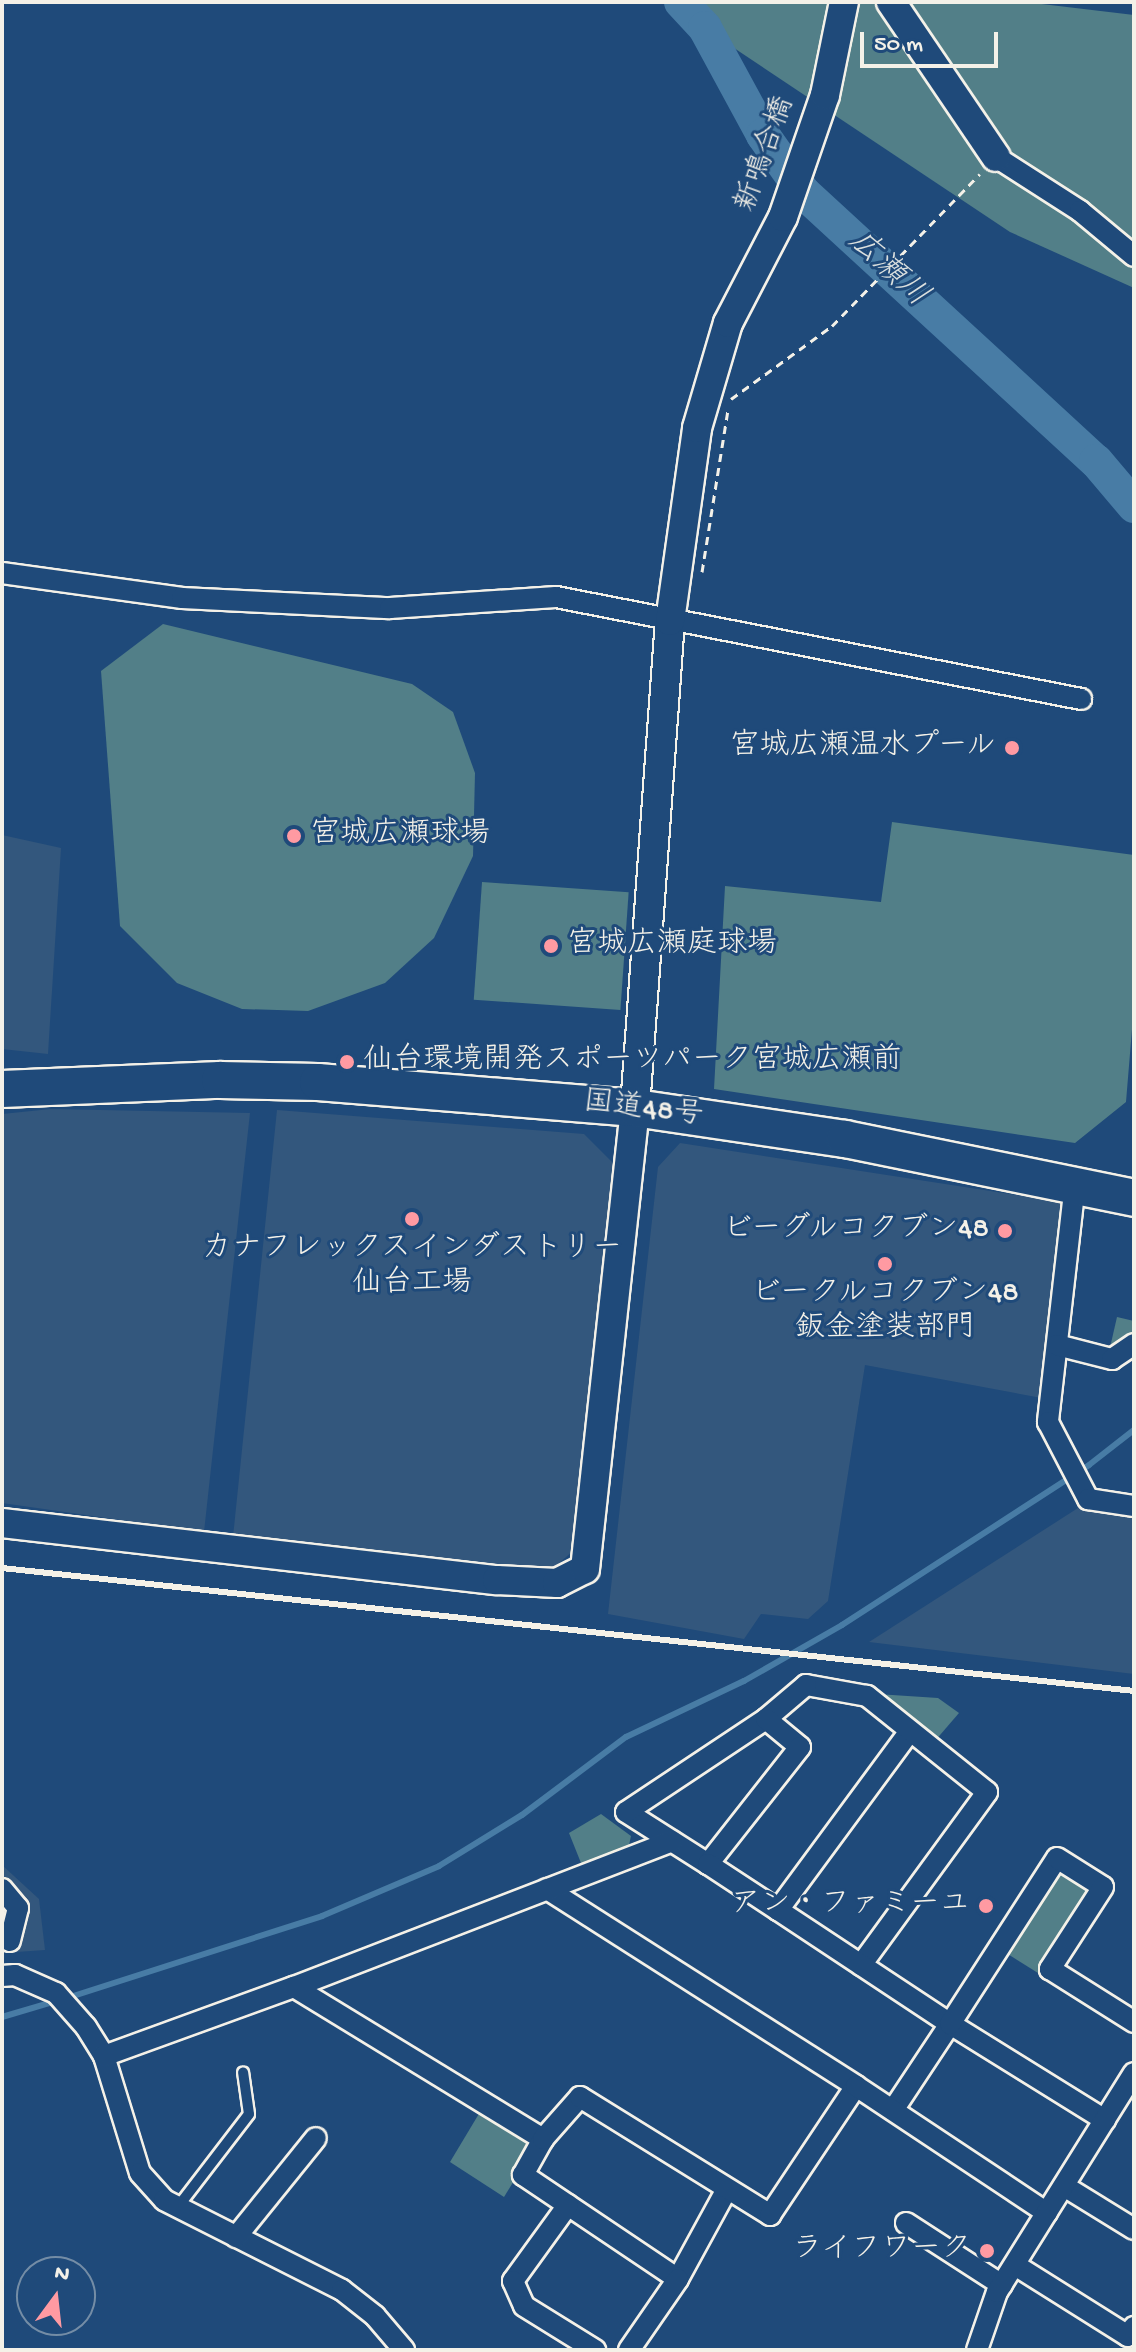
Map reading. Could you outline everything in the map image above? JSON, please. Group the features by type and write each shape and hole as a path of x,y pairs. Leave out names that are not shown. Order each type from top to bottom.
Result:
{"highway":[{"name":"国道48号","path":"2,1089 205,1080 318,1082 635,1108 845,1139 1134,1198"}],"street":[{"name":"新鳴合橋","path":"2,1523 497,1580 557,1583 585,1569 635,1108 670,621 697,428 728,323 783,217 825,95 844,2"},
{"path":"891,2 996,157 1080,211 1134,256"},
{"path":"2,573 182,598 390,608 556,597 1081,699"},
{"path":"1075,1184 1048,1422 1058,1448 1088,1499 1134,1506"},
{"path":"1057,1345 1112,1359 1134,1344"},
{"path":"861,1965 987,1792 867,1696 806,1685 766,1719 626,1812 950,2024 1105,2120"},
{"path":"708,1864 800,1747 766,1719"},
{"path":"778,1910 910,1731"},
{"path":"104,2056 294,1987 672,1841"},
{"path":"893,2110 1057,1858 1103,1887 1050,1969 1134,2022"},
{"path":"2,1889 18,1908 10,1941"},
{"path":"547,1889 856,2086 1047,2213"},
{"path":"2,1976 32,1982 71,2008 104,2056 140,2173 177,2208 342,2290 375,2316 404,2350"},
{"path":"294,1987 543,2139"},
{"path":"977,2350 1002,2285 1105,2120 1127,2101 1134,2073"},
{"path":"678,2279 523,2175 543,2139 580,2097 770,2215 856,2086"},
{"path":"236,2237 316,2138"},
{"path":"1064,2186 1134,2229"},
{"path":"629,2350 678,2279 727,2189"},
{"path":"568,2205 513,2281 524,2306 595,2350"},
{"path":"906,2223 1002,2285"},
{"path":"1015,2265 1128,2336 1134,2327"}],"lane":[{"path":"177,2208 249,2114 243,2072"}],"path":[{"path":"701,581 730,401 832,326 973,181"}],"shaded area":[{"path":"2,835 61,848 48,1054 2,1049"},
{"path":"51,1109 250,1113 204,1532 2,1503 2,1114"},
{"name":"カナフレックスインダストリー 仙台工場","path":"277,1110 584,1134 614,1164 581,1544 550,1571 233,1537"},
{"path":"680,1143 1068,1203 1047,1399 865,1365 828,1601 808,1619 761,1614 744,1639 608,1614 658,1167"},
{"path":"1078,1508 1134,1516 1134,1674 869,1642"},
{"path":"2,1865 39,1899 45,1950 2,1953"}],"green space":[{"path":"665,2 1025,2 1134,15 1134,288 1010,232"},
{"name":"宮城広瀬球場","path":"163,624 412,684 453,712 475,773 473,856 434,938 385,983 308,1011 242,1009 177,983 120,926 101,671"},
{"path":"892,822 1134,855 1134,1005 1126,1102 1075,1143 714,1089 725,886 881,902"},
{"name":"宮城広瀬庭球場","path":"482,882 629,892 620,1010 474,1000"},
{"path":"1117,1317 1134,1321 1134,1341 1109,1352"},
{"path":"877,1694 938,1698 959,1713 934,1742"},
{"path":"601,1814 631,1836 628,1850 583,1868 569,1833"},
{"path":"1061,1867 1093,1887 1039,1974 1007,1954"},
{"path":"480,2112 526,2138 531,2153 504,2197 450,2162"}],"waterway":[{"name":"広瀬川","path":"681,2 705,28 763,135 803,192 1096,461 1134,506"},
{"path":"67,1998 322,1916 439,1866 522,1815 626,1737 744,1681 842,1625 1089,1465 1134,1430"},
{"path":"2,2017 56,2001"}],"railway":[{"path":"2,1568 1134,1691"}],"place":[{"name":"宮城広瀬温水プール","path":"1012,748"},
{"name":"宮城広瀬球場","path":"294,836"},
{"name":"宮城広瀬庭球場","path":"551,946"},
{"name":"仙台環境開発スポーツパーク宮城広瀬前","path":"347,1062"},
{"name":"カナフレックスインダストリー 仙台工場","path":"412,1219"},
{"name":"ビーグルコクブン48","path":"1005,1231"},
{"name":"ビークルコクブン48 鈑金塗装部門","path":"885,1264"},
{"name":"アン・ファミーユ","path":"986,1906"},
{"name":"ライフワーク","path":"987,2251"}]}
